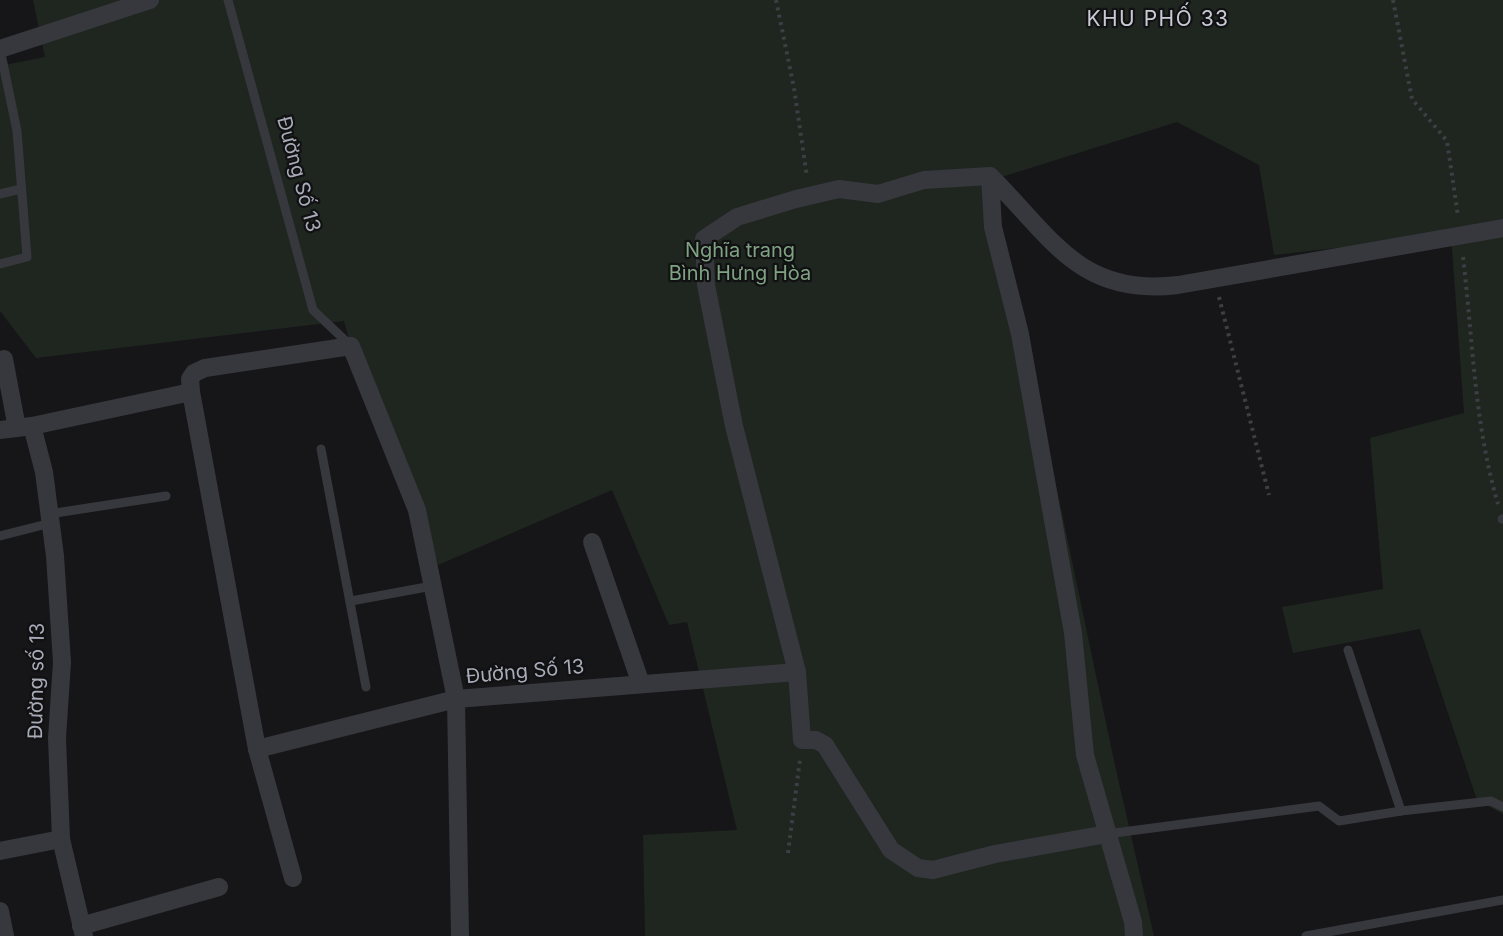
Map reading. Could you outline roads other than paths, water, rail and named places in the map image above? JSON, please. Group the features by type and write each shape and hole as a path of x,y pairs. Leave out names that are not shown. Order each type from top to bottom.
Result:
{"street":[{"path":"0,49 150,0"},
{"path":"990,176 993,227 1020,334 1073,633 1085,755 1134,936"},
{"path":"1107,834 995,854 933,870 918,868 891,850 825,745 816,740 802,740 797,672 734,426 706,285 704,239 737,217 839,189 879,194 924,180 990,176 1024,209 1049,240 1077,265 1107,280 1132,287 1154,288 1214,279 1503,228"},
{"path":"257,749 456,699 417,510 351,346 206,368 194,373 190,379 257,749 293,879"},
{"name":"Đường số 13","path":"4,359 17,428 44,472 62,662 57,738 61,839 83,931"},
{"path":"17,428 191,392"},
{"path":"592,542 641,684"},
{"name":"Đường Số 13","path":"460,936 456,699 797,672"},
{"path":"0,851 61,839"},
{"path":"83,931 219,887"},
{"path":"0,911 4,936"}],"lane":[{"name":"Đường Số 13","path":"228,0 313,310 351,346"},
{"path":"0,49 17,131 27,257 0,264"},
{"path":"0,195 21,189"},
{"path":"321,449 366,687"},
{"path":"0,536 50,518 166,496"},
{"path":"351,601 432,585"},
{"path":"1348,650 1401,811"},
{"path":"1107,834 1319,806 1339,820 1491,801 1503,807"},
{"path":"1306,936 1503,900"}],"district":[{"name":"KHU PHỐ 33","path":"1158,19"}],"park label":[{"name":"Nghĩa trang Bình Hưng Hòa","path":"740,262"}]}
